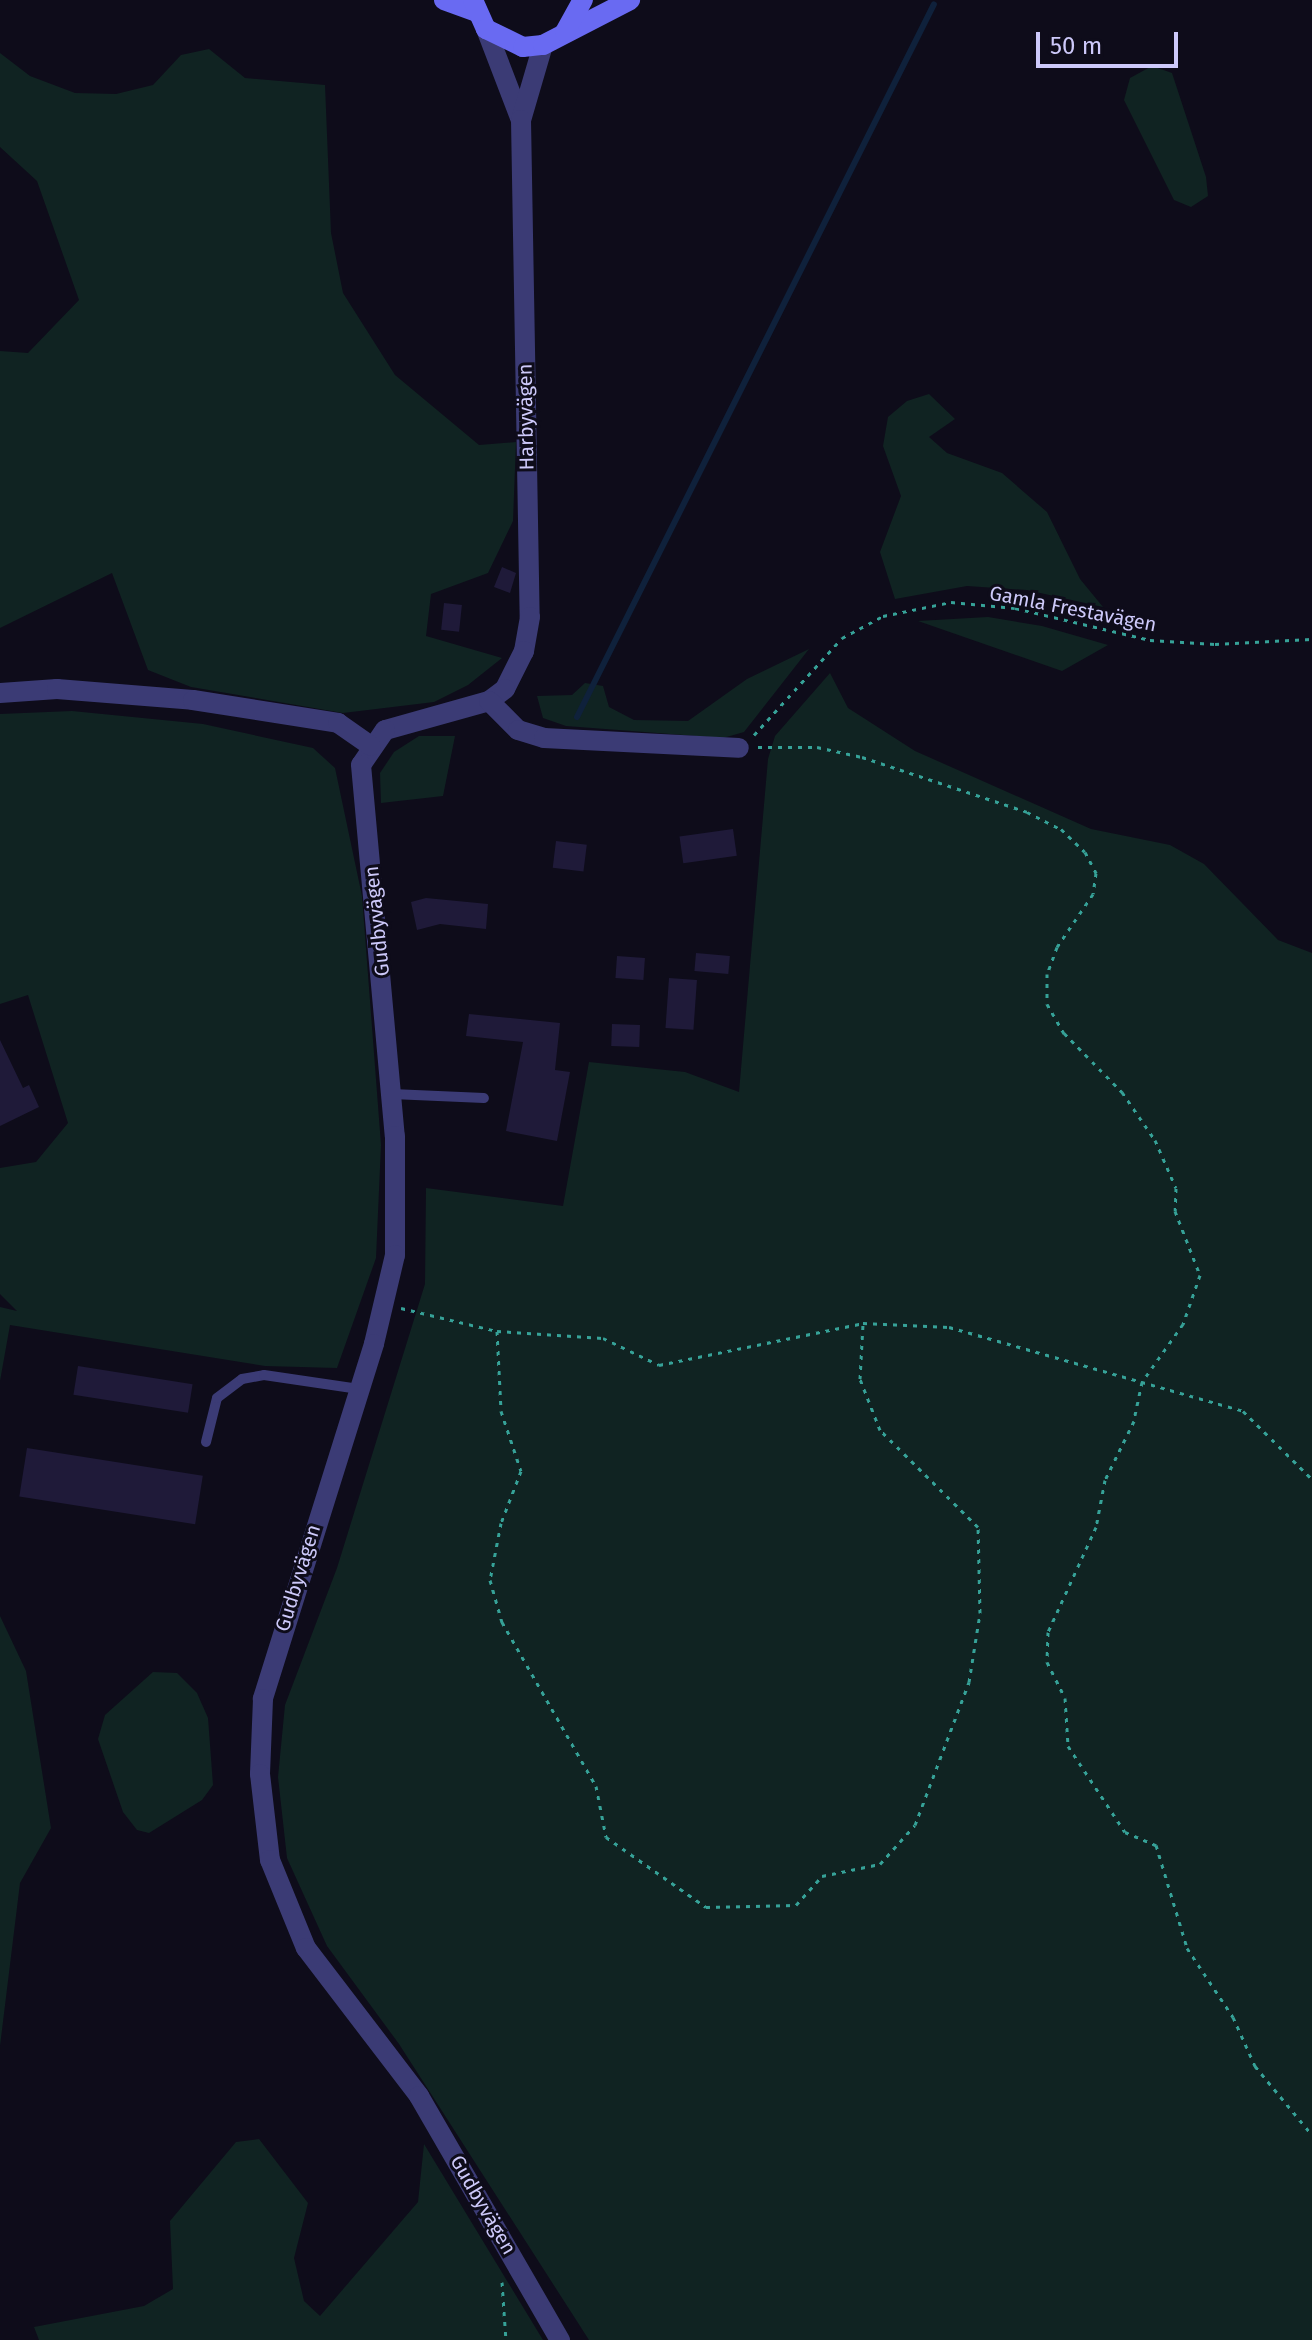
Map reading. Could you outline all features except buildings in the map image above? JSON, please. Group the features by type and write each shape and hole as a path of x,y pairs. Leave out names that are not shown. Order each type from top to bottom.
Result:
{"street":[{"path":"444,0 478,13 503,41 553,40 630,0"},
{"path":"553,40 583,0"},
{"name":"Harbyvägen","path":"478,13 521,120 530,617 524,651 505,689 489,701"},
{"name":"Harbyvägen","path":"521,120 553,40"},
{"path":"0,693 57,689 193,700 338,723 371,746 385,730 403,721 489,701 518,730 544,738 739,748"},
{"name":"Gudbyvägen","path":"371,746 361,765 361,797 379,924 392,1094 395,1255 385,1305 263,1699 260,1774 270,1860 306,1948 419,2096 560,2340"}],"lane":[{"path":"392,1094 484,1098"},
{"path":"206,1442 217,1398 242,1379 264,1375 359,1389"}],"path":[{"name":"Gamla Frestavägen","path":"739,748 842,638 883,616 951,602 1015,608 1150,640 1215,644 1312,639"},
{"path":"739,748 817,747 862,757 1027,812 1061,829 1085,852 1096,873 1093,894 1057,947 1047,974 1047,1004 1064,1033 1122,1092 1155,1140 1176,1188 1175,1211 1200,1275 1183,1324 1142,1382 1134,1421 1105,1480 1096,1527 1048,1632 1047,1662 1065,1698 1068,1746 1125,1832 1156,1845 1187,1948 1233,2017 1255,2066 1312,2135"},
{"path":"385,1305 497,1331 603,1338 659,1365 863,1323 949,1327 1243,1411 1312,1479"},
{"path":"497,1331 501,1411 521,1471 501,1523 490,1580 502,1622 596,1786 606,1837 706,1907 796,1905 822,1876 880,1864 915,1825 969,1682 980,1613 978,1527 880,1430 860,1379 863,1323"},
{"path":"506,2340 502,2278 517,2265"}],"green space":[{"path":"209,49 245,78 325,85 331,233 343,293 395,375 479,445 516,442 513,521 488,573 431,594 426,636 502,658 468,685 434,702 343,713 191,687 148,670 112,573 0,628 0,351 28,353 79,300 37,181 0,147 0,53 30,76 75,93 116,94 153,85 181,55"},
{"path":"1152,66 1172,73 1206,177 1208,196 1191,207 1174,200 1124,100 1130,78"},
{"path":"929,394 955,419 929,437 947,453 1002,473 1047,512 1080,579 1103,607 1027,590 967,586 895,599 880,552 901,496 883,446 888,417 907,401"},
{"path":"988,617 1042,626 1108,645 1062,671 918,621"},
{"path":"809,649 744,732 723,738 566,726 543,718 537,696 572,695 585,683 603,686 609,707 634,720 688,721 747,679"},
{"path":"830,673 848,708 915,751 1091,829 1170,845 1204,864 1278,940 1312,953 1312,2340 589,2340 399,2044 327,1946 287,1858 278,1777 285,1705 337,1568 425,1284 426,1188 563,1206 589,1062 685,1072 739,1092 768,759 775,736"},
{"path":"72,711 203,724 313,748 335,768 362,896 381,1145 376,1258 337,1368 265,1366 10,1325 0,1381 0,1307 17,1311 0,1294 0,1168 36,1162 68,1123 28,995 0,1004 0,714"},
{"path":"419,736 455,736 443,796 381,803 380,773 394,752"},
{"path":"0,1616 26,1671 51,1828 20,1883 0,2046"},
{"path":"153,1672 177,1673 197,1693 208,1718 213,1785 202,1800 149,1833 137,1830 123,1812 98,1739 105,1715"},
{"path":"259,2139 308,2203 294,2258 304,2301 320,2316 418,2202 424,2144 543,2340 39,2340 34,2327 144,2306 173,2289 170,2221 236,2142"}],"waterway":[{"path":"577,717 934,4"}]}
